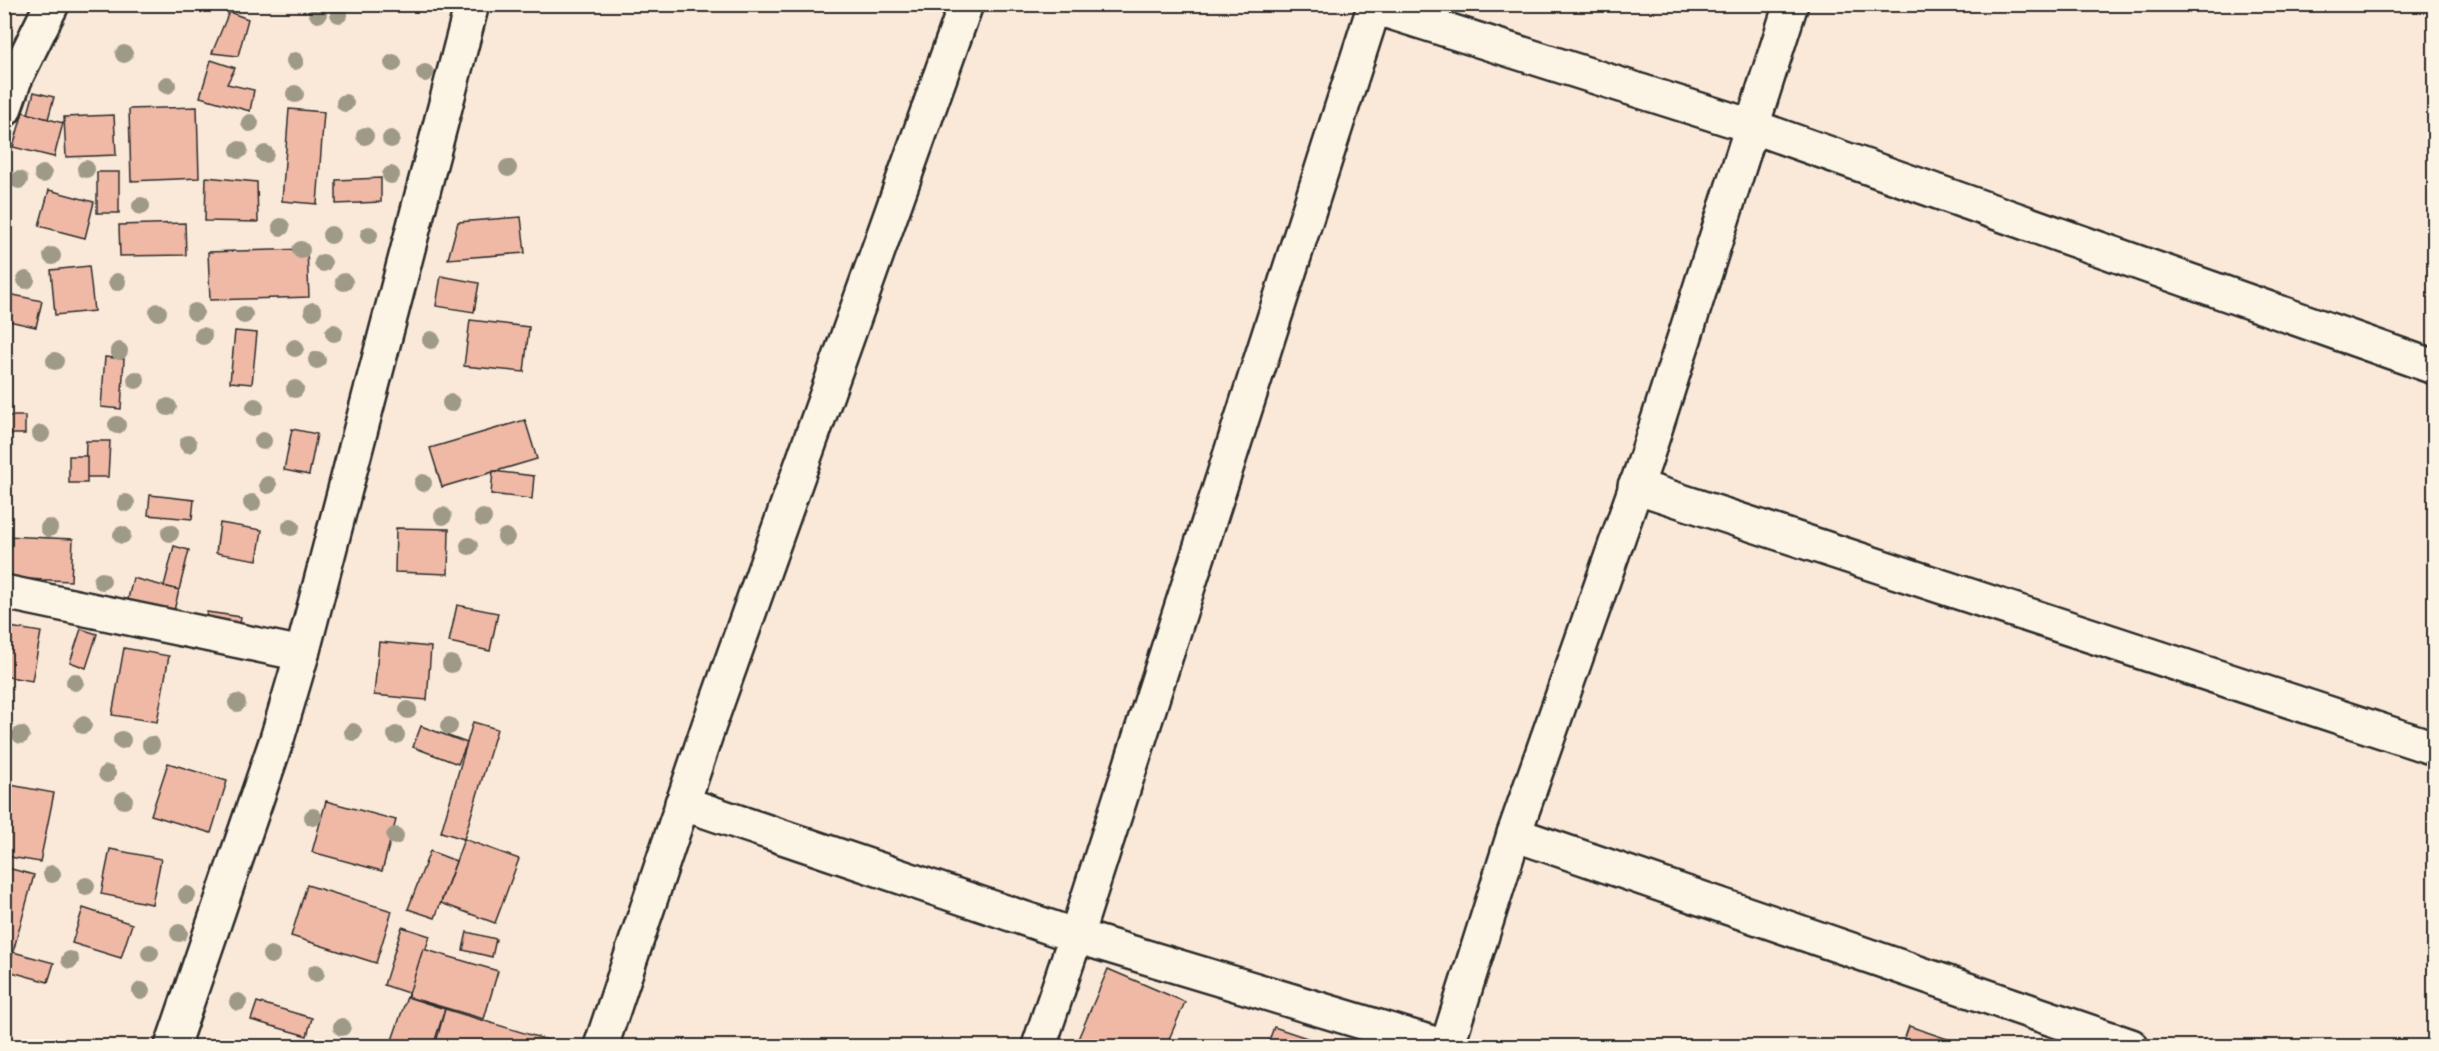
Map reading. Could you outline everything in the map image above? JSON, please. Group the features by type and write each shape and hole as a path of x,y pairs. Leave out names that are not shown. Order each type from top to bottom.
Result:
{"street":[{"path":"4,110 15,79 52,4"},
{"path":"172,1047 277,739 302,654 472,4"},
{"path":"602,1047 682,804 966,4"},
{"path":"1447,1047 1514,834 1635,486 1791,4"},
{"path":"1039,1047 1374,6 1751,126 2434,367"},
{"path":"1635,486 2434,748"},
{"path":"4,592 302,654"},
{"path":"682,804 1076,936 1442,1047"},
{"path":"1514,834 2132,1047"}],"building":[{"path":"229,12 248,19 238,56 212,53"},
{"path":"211,60 235,68 227,84 254,90 250,111 200,97"},
{"path":"34,92 54,97 48,119 28,114"},
{"path":"197,107 199,178 131,181 129,109"},
{"path":"289,109 324,112 317,204 282,201"},
{"path":"23,112 63,123 54,157 13,147"},
{"path":"114,115 116,155 66,157 64,117"},
{"path":"97,172 119,172 119,213 97,213"},
{"path":"206,177 257,182 258,222 205,221"},
{"path":"381,178 381,202 336,204 336,180"},
{"path":"49,190 94,202 85,238 39,226"},
{"path":"521,217 525,253 448,259 458,222"},
{"path":"185,223 186,255 120,256 119,225"},
{"path":"307,249 309,297 210,300 208,252"},
{"path":"89,266 94,311 55,315 51,270"},
{"path":"441,276 479,283 474,312 436,306"},
{"path":"4,293 42,301 36,327 4,320"},
{"path":"470,320 529,327 524,372 464,366"},
{"path":"235,331 257,333 252,384 230,382"},
{"path":"105,357 124,359 121,409 101,407"},
{"path":"4,416 25,416 25,434 4,434"},
{"path":"525,420 537,459 442,487 430,448"},
{"path":"292,429 317,434 309,475 284,470"},
{"path":"86,441 110,441 108,477 85,477"},
{"path":"69,456 87,456 87,483 69,483"},
{"path":"493,471 534,476 532,499 491,494"},
{"path":"150,495 194,500 192,519 148,515"},
{"path":"220,523 262,530 257,560 216,553"},
{"path":"396,528 449,529 448,574 395,572"},
{"path":"4,536 73,539 71,581 4,578"},
{"path":"174,546 189,550 179,590 164,586"},
{"path":"133,578 179,590 169,631 123,620"},
{"path":"457,605 498,613 490,651 449,642"},
{"path":"207,612 241,617 238,639 204,634"},
{"path":"4,626 41,632 32,681 4,676"},
{"path":"81,629 97,634 86,668 70,662"},
{"path":"379,642 431,647 427,700 374,695"},
{"path":"124,648 169,656 157,722 112,715"},
{"path":"473,722 497,729 464,839 441,832"},
{"path":"421,726 467,743 458,764 413,747"},
{"path":"168,763 227,781 211,833 151,815"},
{"path":"5,784 54,793 40,862 4,856"},
{"path":"326,801 396,820 382,871 312,852"},
{"path":"464,839 519,859 495,923 441,903"},
{"path":"110,849 161,859 152,904 101,894"},
{"path":"430,851 456,861 435,918 408,909"},
{"path":"4,867 34,875 13,952 4,949"},
{"path":"307,885 392,911 376,963 291,936"},
{"path":"83,908 132,924 121,958 72,943"},
{"path":"402,927 430,936 411,994 384,985"},
{"path":"467,932 496,939 492,957 463,950"},
{"path":"423,949 498,971 484,1019 408,997"},
{"path":"13,952 54,963 48,982 8,971"},
{"path":"1108,969 1185,1002 1166,1046 1075,1046"},
{"path":"407,997 445,1009 433,1046 390,1046"},
{"path":"257,1002 312,1018 307,1036 251,1020"},
{"path":"445,1009 564,1045 564,1046 435,1046"},
{"path":"1909,1026 1962,1044 1961,1046 1902,1046"},
{"path":"1274,1027 1331,1046 1267,1046"}]}
